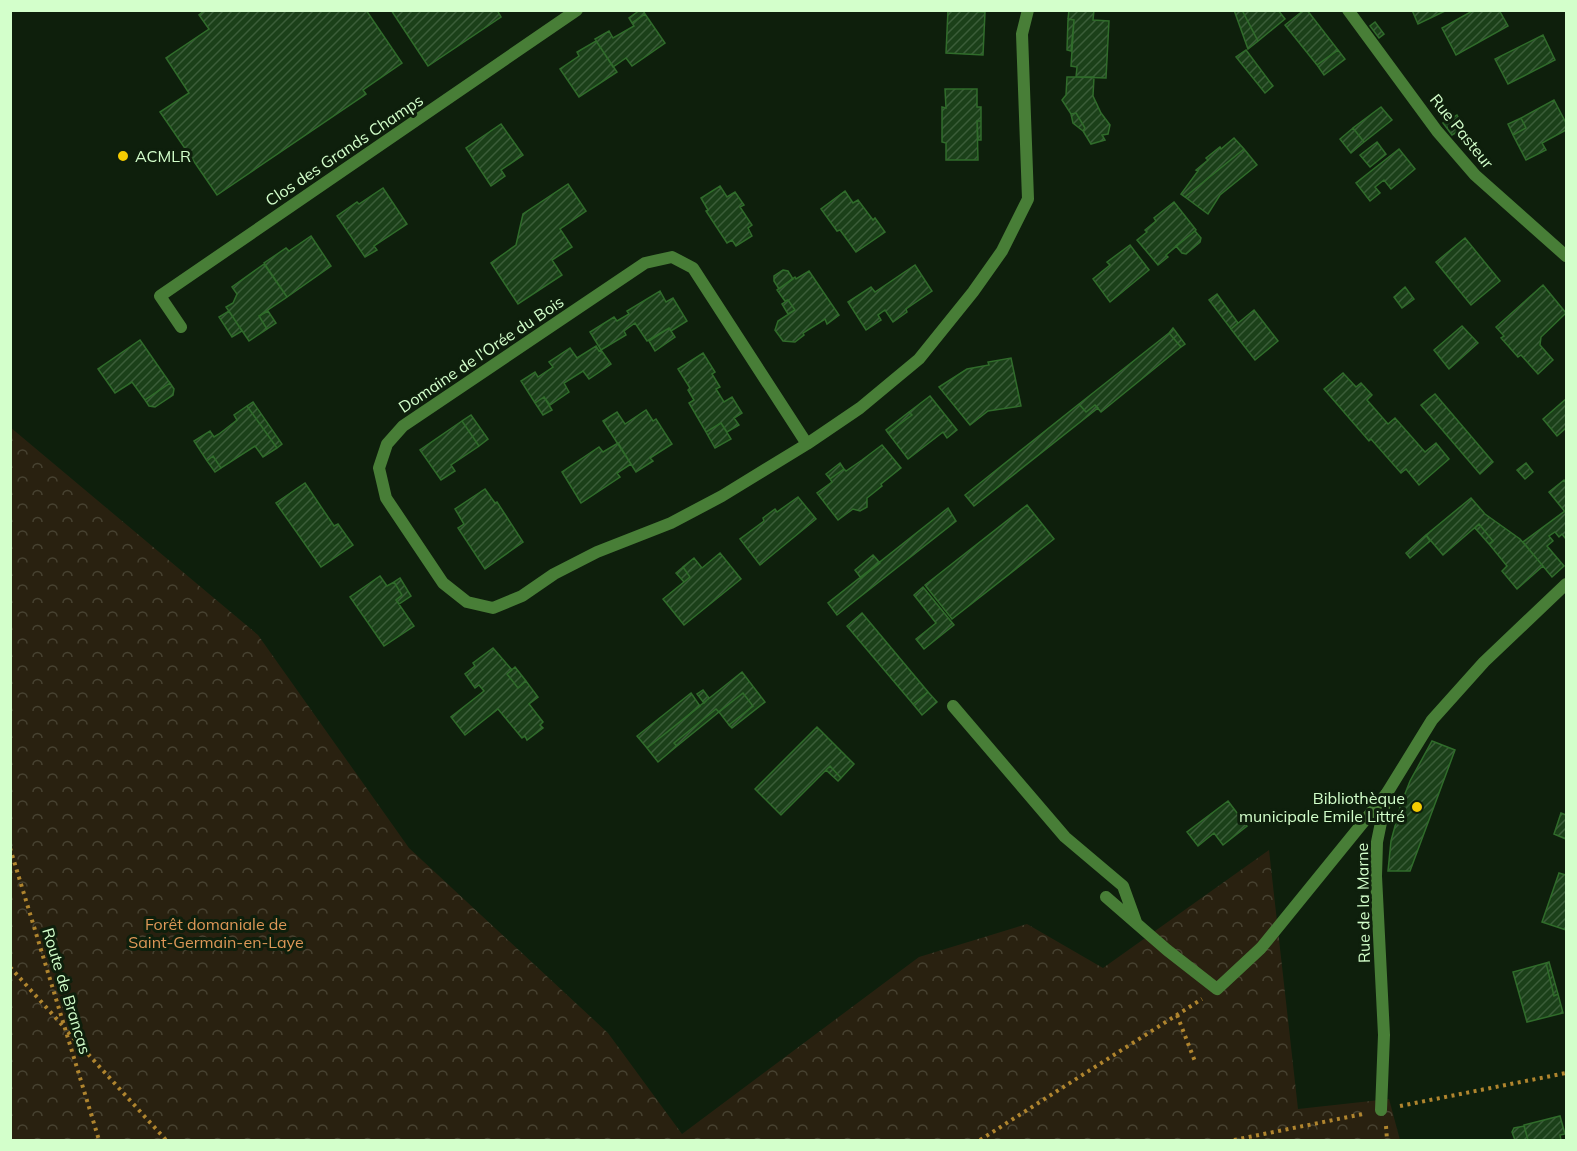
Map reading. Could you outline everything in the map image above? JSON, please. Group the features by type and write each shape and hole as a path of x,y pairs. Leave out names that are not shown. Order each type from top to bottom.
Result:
{"street":[{"name":"Clos des Grands Champs","path":"181,327 160,296 577,10"},
{"name":"Domaine de l'Orée du Bois","path":"807,444 693,268 672,257 645,263 403,426 387,444 379,468 386,498 442,583 467,602 493,608 522,596 554,574 597,552 671,524 807,444 860,408 920,359 1002,251 1028,199 1022,34 1028,10"},
{"name":"Rue Pasteur","path":"1348,10 1380,50 1437,130 1475,175 1566,256"},
{"name":"Rue de la Marne","path":"1381,1110 1384,1035 1376,864 1377,842 1387,793 1432,720 1484,662 1566,584"},
{"path":"953,706 1065,837 1123,886 1136,923"},
{"path":"1106,897 1217,989 1262,948 1387,793"}],"path":[{"name":"Route de Brancas","path":"10,848 99,1140"},
{"path":"10,967 166,1140"},
{"path":"980,1140 1217,989"},
{"path":"1177,1015 1196,1064"},
{"path":"1234,1140 1566,1073"}],"green space":[{"name":"Forêt domaniale de Saint-Germain-en-Laye","path":"10,427 258,635 409,848 608,1033 682,1134 919,957 1027,924 1103,968 1269,850 1298,1109 1389,1099 1400,1140 11,1140"}],"building":[{"path":"205,10 366,10 402,63 363,90 366,94 217,195 160,112 189,93 166,58 209,29 199,15"},
{"path":"391,10 497,10 501,17 428,66"},
{"path":"643,10 645,14 632,23 629,18"},
{"path":"948,10 985,12 983,55 946,53"},
{"path":"1069,10 1094,10 1093,20 1109,21 1106,78 1076,77 1077,67 1071,66 1074,20 1068,19"},
{"path":"1234,10 1242,10 1258,41 1248,49"},
{"path":"1242,10 1278,10 1285,19 1258,41"},
{"path":"1307,10 1338,50 1317,65 1285,25"},
{"path":"1412,10 1447,10 1418,24"},
{"path":"1474,10 1499,10 1508,26 1456,55 1442,28"},
{"path":"645,14 665,43 632,66 626,58 613,67 595,39 609,31 613,38 634,26 632,23"},
{"path":"1068,19 1074,20 1071,51 1067,50"},
{"path":"1375,22 1384,34 1379,38 1370,26"},
{"path":"1543,35 1555,60 1508,84 1495,59"},
{"path":"596,41 617,72 579,97 560,69 579,56 577,52"},
{"path":"1246,50 1273,86 1265,93 1236,57"},
{"path":"1338,50 1345,59 1324,75 1317,65"},
{"path":"1067,77 1094,77 1093,96 1110,125 1108,134 1102,135 1105,140 1091,144 1076,113 1071,114 1062,100 1066,95"},
{"path":"945,89 977,89 977,107 981,107 981,121 977,121 978,160 946,160 946,143 942,142 942,107 946,108"},
{"path":"1554,100 1566,123 1566,130 1542,143 1546,150 1526,160 1513,135 1526,128 1521,118"},
{"path":"1381,107 1392,120 1364,142 1353,128"},
{"path":"1076,113 1085,128 1083,131 1073,123 1071,114"},
{"path":"1457,115 1464,128 1452,135 1443,123"},
{"path":"1521,118 1526,128 1513,135 1508,124"},
{"path":"977,121 981,121 981,140 978,140"},
{"path":"501,124 523,155 501,170 505,176 491,186 466,148"},
{"path":"1353,128 1364,142 1351,153 1340,139"},
{"path":"1234,138 1244,149 1185,197 1181,194 1198,171 1196,170 1208,160 1206,158"},
{"path":"1377,142 1386,154 1370,167 1360,155"},
{"path":"1244,149 1257,165 1220,195 1208,214 1185,197"},
{"path":"1399,149 1415,169 1391,189 1384,180 1375,187 1380,193 1370,201 1356,183"},
{"path":"568,184 586,211 560,229 572,247 552,260 562,275 518,304 491,263 516,245 523,214"},
{"path":"720,186 727,197 735,192 744,205 740,207 752,225 748,228 752,236 736,246 732,240 727,243 706,211 708,210 701,198"},
{"path":"383,188 407,224 374,246 377,250 365,257 337,216"},
{"path":"845,191 853,203 858,200 885,232 856,252 821,209"},
{"path":"1174,202 1196,230 1166,255 1168,257 1158,265 1137,240 1156,221 1154,218"},
{"path":"1195,231 1201,238 1200,242 1186,254 1182,253 1176,246"},
{"path":"311,236 331,266 287,297 264,263 286,248 289,251"},
{"path":"1465,238 1500,281 1471,305 1436,262"},
{"path":"1130,245 1149,270 1110,302 1093,279 1110,265 1107,262"},
{"path":"264,264 287,297 259,316 267,329 249,341 226,307 233,303 237,294 232,287"},
{"path":"915,265 932,291 906,309 907,312 893,322 885,310 878,315 881,320 866,330 848,302 871,287 875,292"},
{"path":"783,270 788,271 793,279 779,289 774,276"},
{"path":"809,271 839,315 827,324 825,319 803,333 804,335 795,342 783,341 775,330 778,321 795,310 777,290 795,277 796,279"},
{"path":"1543,285 1566,313 1541,337 1540,345 1553,360 1538,374 1501,338 1504,336 1496,327"},
{"path":"1405,287 1414,299 1402,308 1394,297"},
{"path":"660,291 666,302 673,298 687,321 647,341 635,323 624,331 626,335 601,350 590,332 614,317 617,321 629,314 627,311"},
{"path":"1217,294 1238,323 1231,329 1209,300"},
{"path":"788,300 795,310 788,314 782,304"},
{"path":"1254,310 1278,341 1255,360 1231,329"},
{"path":"229,311 242,331 232,337 219,317"},
{"path":"268,311 276,323 267,329 259,316"},
{"path":"1462,326 1478,343 1449,369 1434,350"},
{"path":"669,328 675,337 655,351 649,341"},
{"path":"1173,328 1185,344 1181,347 1169,333"},
{"path":"1169,333 1181,347 1101,412 1095,405 1086,412 1079,404"},
{"path":"140,340 170,383 145,400 132,382 115,393 98,369"},
{"path":"596,346 611,364 589,379 583,371 564,383 569,392 550,405 544,397 535,403 521,381 535,372 538,377 553,367 549,362 570,348 577,358"},
{"path":"703,353 715,372 712,374 720,387 716,389 724,402 732,397 742,413 734,418 739,425 727,432 721,423 706,432 689,403 694,400 688,390 690,388 678,369"},
{"path":"1011,358 1021,406 988,411 970,425 939,387 967,369"},
{"path":"1343,373 1356,387 1361,383 1372,395 1367,400 1388,424 1395,418 1425,452 1436,443 1449,459 1419,485 1406,469 1401,473 1371,439 1369,441 1324,389"},
{"path":"170,383 174,389 173,395 155,407 149,406 145,400"},
{"path":"1435,394 1493,462 1480,474 1421,405"},
{"path":"930,396 957,430 947,438 943,432 908,459 888,433 912,415 909,412"},
{"path":"544,397 552,410 543,415 535,403"},
{"path":"1566,399 1566,428 1557,436 1543,419"},
{"path":"253,402 282,444 277,448 247,406"},
{"path":"1079,404 1086,412 1095,405 1098,408 974,506 965,495"},
{"path":"247,406 277,448 263,457 255,446 221,468 213,456 207,461 194,441 210,431 214,437 219,434 237,420 234,415"},
{"path":"646,410 653,421 656,419 672,444 650,458 653,461 636,472 603,421 617,412 625,424"},
{"path":"909,412 912,415 888,433 886,430"},
{"path":"471,415 488,439 479,446 462,421"},
{"path":"462,421 479,446 451,465 455,471 441,480 420,450"},
{"path":"721,423 731,439 715,448 706,432"},
{"path":"618,443 631,464 617,473 620,477 581,503 562,472 599,447 603,452"},
{"path":"882,445 901,468 867,498 867,507 860,511 853,509 838,520 817,493 832,482 830,479 844,469 846,471"},
{"path":"213,456 221,468 215,472 207,461"},
{"path":"840,463 844,469 830,479 826,474"},
{"path":"1526,463 1533,472 1525,479 1517,470"},
{"path":"1564,480 1566,483 1566,513 1549,492"},
{"path":"305,483 334,526 338,524 353,545 321,567 276,503"},
{"path":"485,489 495,503 497,502 523,542 485,569 458,528 464,524 455,509"},
{"path":"798,497 816,519 760,565 740,539 764,521 763,518 775,509 777,512"},
{"path":"1471,498 1485,514 1520,539 1543,566 1517,589 1502,571 1507,566 1489,544 1493,541 1479,524 1443,555 1426,535"},
{"path":"1027,505 1054,539 952,619 925,585"},
{"path":"948,508 956,521 837,615 828,603"},
{"path":"1565,511 1566,539 1562,534 1559,537 1555,532 1549,536 1553,541 1547,546 1564,566 1552,577 1523,542"},
{"path":"1479,524 1493,541 1489,544 1475,528"},
{"path":"1426,535 1430,541 1410,558 1406,553"},
{"path":"720,553 741,579 684,625 663,599 690,577 683,567 694,558 702,568"},
{"path":"873,555 880,563 861,578 855,570"},
{"path":"683,567 690,577 684,582 676,573"},
{"path":"380,576 387,586 394,582 402,595 396,600 414,626 384,646 350,597"},
{"path":"400,578 411,596 399,604 396,600 402,595 394,582"},
{"path":"923,587 954,625 924,649 916,639 936,623 914,595"},
{"path":"862,613 928,692 913,704 847,626"},
{"path":"493,648 512,670 507,674 518,688 526,681 538,697 529,704 543,722 540,725 543,728 527,740 525,736 522,738 498,709 465,735 451,717 484,691 479,685 475,688 465,674 475,666 473,663"},
{"path":"515,667 526,681 518,688 507,674"},
{"path":"742,672 765,702 732,728 729,725 753,706 743,693 719,712 716,709 674,743 677,746 658,762 647,748"},
{"path":"703,690 709,698 704,703 697,694"},
{"path":"928,692 937,702 922,715 913,704"},
{"path":"691,693 700,706 647,748 637,736"},
{"path":"743,693 753,706 729,725 719,712"},
{"path":"716,709 719,712 677,746 674,743"},
{"path":"817,727 854,764 841,778 830,766 781,815 755,789"},
{"name":"Bibliothèque municipale Emile Littré","path":"1432,741 1455,750 1410,871 1388,871 1391,841 1401,804 1410,781"},
{"path":"830,766 841,778 838,781 826,770"},
{"path":"1228,801 1247,826 1223,845 1214,833 1198,846 1187,832"},
{"path":"1561,813 1566,815 1566,839 1554,834"},
{"path":"1559,873 1566,875 1566,930 1542,922"},
{"path":"1549,962 1558,994 1554,996 1546,963"},
{"path":"1546,963 1554,996 1558,994 1563,1013 1527,1022 1513,972"},
{"path":"1560,1116 1565,1134 1560,1135 1561,1140 1528,1140 1524,1125"},
{"path":"1524,1126 1528,1140 1515,1140 1512,1132 1514,1128"}],"place":[{"name":"ACMLR","path":"123,156"},
{"name":"Bibliothèque municipale Emile Littré","path":"1417,807"}]}
